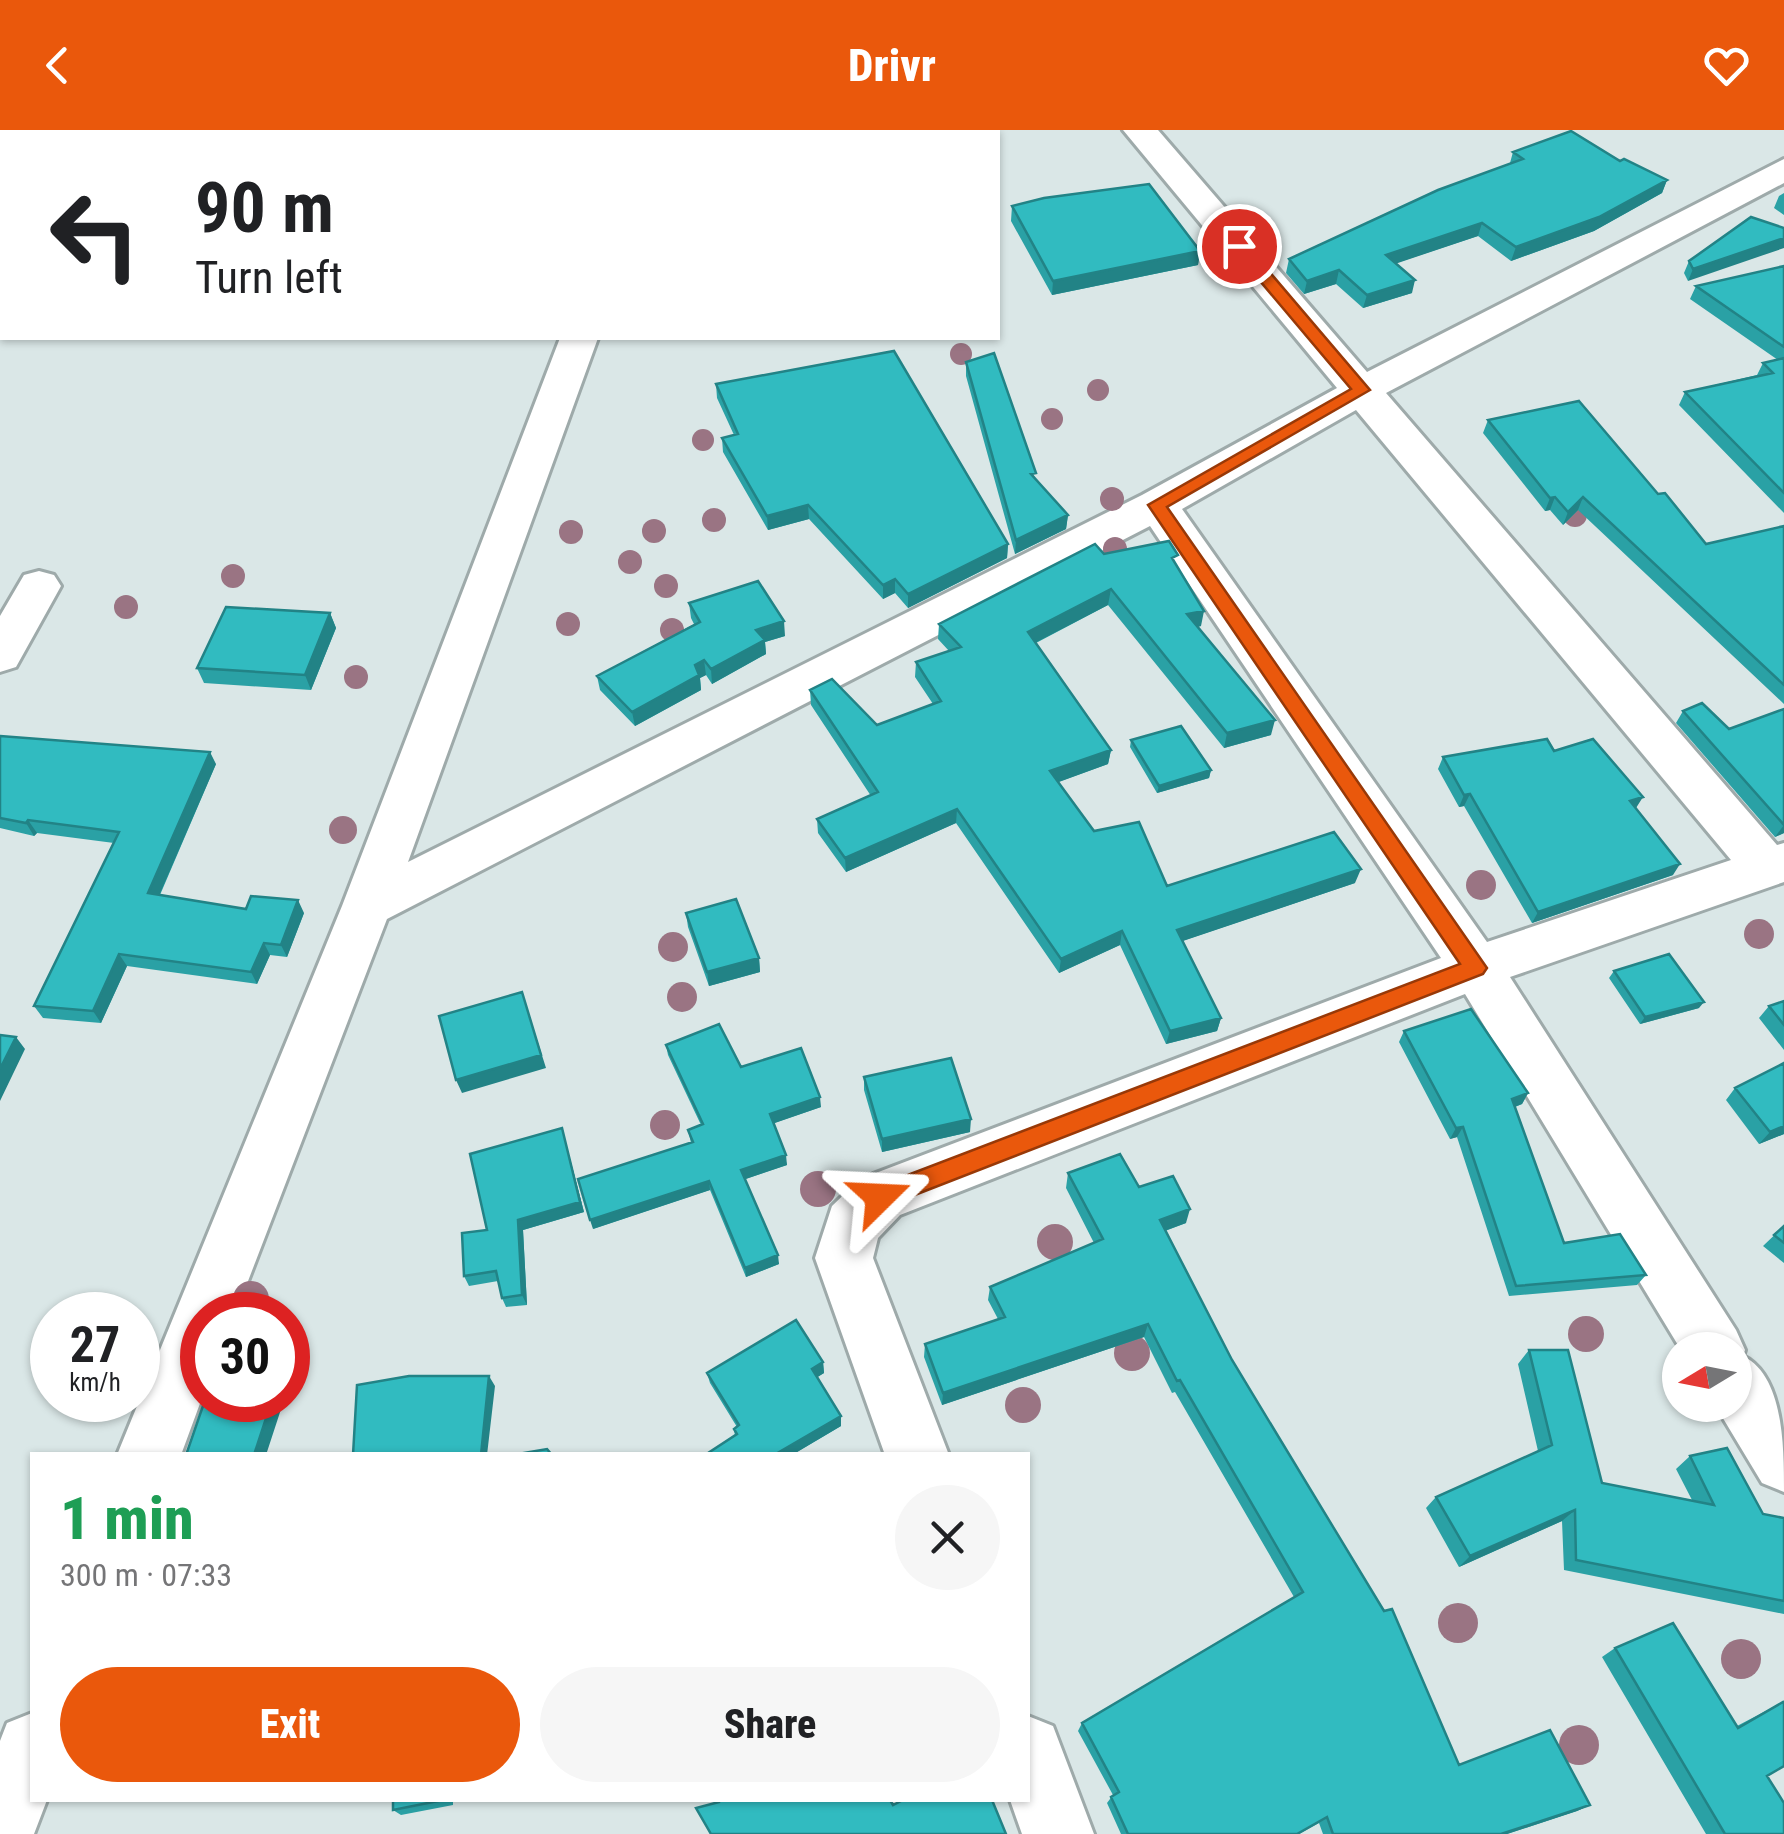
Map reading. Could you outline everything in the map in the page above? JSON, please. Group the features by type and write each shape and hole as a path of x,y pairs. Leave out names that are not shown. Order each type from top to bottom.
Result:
{"street":[{"path":"917,1452 844,1258 852,1224 880,1197 1476,968 1776,865 1140,130"},
{"path":"367,906 1157,505 1362,390 1737,209 1784,169"},
{"path":"214,1292 367,906 577,340"},
{"path":"1157,505 1476,968 1704,1332"},
{"path":"0,656 39,586"},
{"path":"150,1452 180,1378"},
{"path":"1752,1409 1784,1461"},
{"path":"0,1830 30,1753"},
{"path":"1030,1757 1058,1834"}],"building":[{"path":"1571,131 1620,161 1624,159 1667,180 1599,217 1516,247 1482,223 1386,255 1415,280 1367,295 1339,270 1307,281 1289,259 1438,190 1523,159 1513,152"},
{"path":"1149,184 1200,251 1053,281 1012,206 1044,198"},
{"path":"1751,217 1784,228 1784,238 1693,269 1689,261"},
{"path":"1784,266 1784,347 1696,286"},
{"path":"894,351 1008,544 908,594 895,579 883,585 808,505 767,516 722,438 738,434 716,384"},
{"path":"994,353 1036,473 1031,474 1068,515 1016,540 966,362"},
{"path":"1784,358 1784,493 1685,392 1773,373 1763,363"},
{"path":"1579,401 1658,494 1665,493 1706,544 1784,526 1784,685 1583,497 1568,512 1555,497 1550,498 1488,420"},
{"path":"1169,541 1178,555 1172,558 1204,611 1187,614 1275,720 1227,733 1111,589 1028,632 1111,750 1050,771 1094,831 1139,822 1167,886 1334,832 1361,869 1177,930 1221,1018 1170,1031 1122,931 1061,959 957,809 845,858 817,819 878,792 810,690 832,679 877,725 941,701 916,662 961,647 939,624 1095,544 1104,554"},
{"path":"758,581 784,621 756,630 765,640 711,669 704,660 695,665 699,675 632,712 597,676 700,622 689,603"},
{"path":"226,607 330,613 305,675 197,668"},
{"path":"1702,703 1729,729 1784,709 1784,825 1683,711"},
{"path":"1181,726 1211,770 1159,786 1131,740"},
{"path":"0,736 210,752 148,893 246,909 251,896 298,900 281,945 264,943 251,972 119,954 93,1011 34,1006 119,832 0,818"},
{"path":"1547,739 1554,751 1593,739 1643,797 1630,801 1680,864 1538,912 1470,794 1464,795 1443,757"},
{"path":"736,899 759,958 707,972 686,913"},
{"path":"1669,954 1704,1002 1645,1017 1614,971"},
{"path":"522,992 541,1055 456,1080 439,1016"},
{"path":"1784,1001 1784,1025 1769,1006"},
{"path":"1471,1009 1528,1093 1512,1099 1564,1243 1620,1234 1646,1275 1516,1286 1463,1127 1456,1128 1404,1031"},
{"path":"719,1024 741,1067 801,1048 820,1097 770,1114 786,1155 741,1170 778,1255 745,1268 709,1181 590,1220 578,1179 693,1142 688,1130 703,1124 666,1045"},
{"path":"0,1035 16,1037 0,1069"},
{"path":"951,1058 971,1119 882,1139 864,1077"},
{"path":"1784,1063 1784,1126 1770,1132 1735,1088"},
{"path":"562,1128 580,1202 518,1220 522,1295 502,1298 496,1271 464,1276 462,1233 487,1230 470,1154"},
{"path":"1120,1154 1139,1187 1173,1176 1190,1209 1160,1220 1232,1360 1384,1611 1392,1609 1459,1765 1550,1730 1590,1805 1501,1834 1333,1834 1327,1817 1297,1834 1128,1834 1111,1797 1119,1792 1082,1723 1303,1592 1180,1380 1177,1381 1148,1324 943,1393 925,1344 1005,1317 990,1287 1103,1239 1068,1173"},
{"path":"1784,1226 1784,1243 1774,1235"},
{"path":"796,1320 823,1362 812,1369 841,1416 779,1452 710,1452 737,1434 734,1429 739,1425 707,1373"},
{"path":"1529,1350 1568,1350 1602,1483 1714,1505 1690,1456 1727,1448 1763,1514 1784,1518 1784,1601 1576,1560 1575,1510 1470,1556 1436,1497 1552,1445"},
{"path":"409,1376 489,1376 481,1452 353,1452 357,1385"},
{"path":"197,1422 265,1422 255,1452 187,1452"},
{"path":"1673,1623 1738,1728 1783,1702 1784,1766 1767,1776 1784,1803 1784,1834 1725,1834 1615,1648"},
{"path":"393,1802 433,1802 393,1810"},
{"path":"719,1802 993,1802 1006,1834 711,1834 696,1808"}],"route":[{"path":"880,1197 1476,968 1157,505 1362,390 1239,246"}]}
